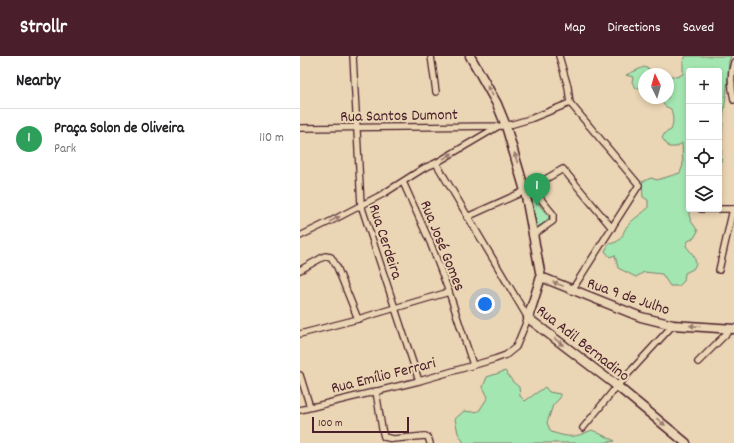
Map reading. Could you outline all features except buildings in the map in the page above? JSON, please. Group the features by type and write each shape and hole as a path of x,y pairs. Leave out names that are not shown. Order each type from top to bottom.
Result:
{"main road":[{"path":"470,56 497,104 502,126 528,189 532,236 541,277 528,318"},
{"name":"Rua 9 de Julho","path":"541,277 641,317 673,325 732,329"},
{"name":"Rua Adil Bernadino","path":"528,318 617,386 686,443"}],"street":[{"name":"Rua Cerdeira","path":"353,56 361,205 396,308 418,381"},
{"path":"431,56 436,92"},
{"path":"560,56 568,87 570,103 639,184 572,290"},
{"path":"734,62 732,90 734,100"},
{"path":"300,236 384,194 424,168 436,163 502,126 530,119 570,103"},
{"name":"Rua Santos Dumont","path":"300,128 502,126"},
{"name":"Rua Adil Bernadino","path":"436,163 528,318"},
{"path":"467,217 528,189 562,169 612,228"},
{"name":"Rua José Gomes","path":"403,182 430,242 449,292 473,365"},
{"path":"528,189 553,214 552,222 532,236"},
{"path":"719,270 733,209 722,209"},
{"path":"300,270 325,256 331,256 358,319"},
{"path":"300,334 358,319 449,292"},
{"name":"Rua Emílio Ferrari","path":"300,410 376,390 418,381 496,359 513,351 528,318"},
{"path":"583,428 617,386 673,325"},
{"path":"698,362 732,329"},
{"path":"300,375 310,407"},
{"path":"376,390 384,437 392,439 425,436 428,438 430,443"}],"green space":[{"path":"686,56 731,56 729,61 723,120 722,145 722,68 686,68 686,212 689,212 691,221 698,231 694,238 688,241 686,246 694,256 696,264 693,269 685,273 684,281 679,286 670,286 662,274 644,272 636,277 618,268 615,255 610,257 605,251 609,244 618,241 622,237 628,225 633,220 648,208 648,200 643,197 642,182 651,178 657,180 680,173 683,165 682,143 676,147 669,147 662,138 665,133 671,130 673,125 671,109 663,104 674,104 674,76 677,77 683,74 683,61"},
{"path":"638,70 638,88 636,88 632,82 633,77 626,75"},
{"path":"532,196 549,217 544,224 536,227"},
{"path":"505,371 513,382 519,387 520,396 525,401 545,387 549,392 560,394 560,398 553,405 547,423 551,432 576,436 592,430 615,441 600,443 464,443 458,433 455,419 464,411 479,411 488,397 483,387 487,377"}],"place":[{"name":"Praça Solon de Oliveira","path":"537,206"}]}
